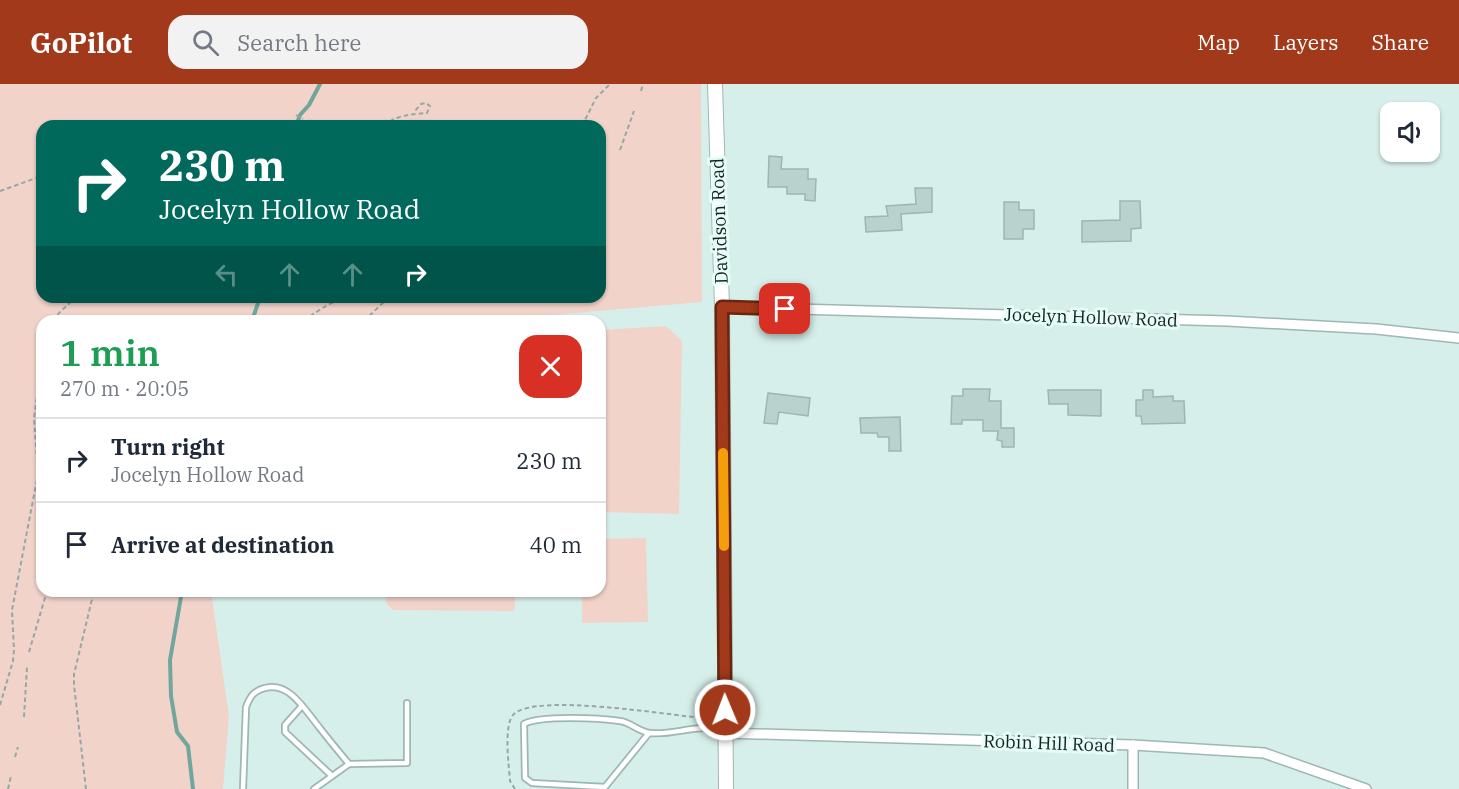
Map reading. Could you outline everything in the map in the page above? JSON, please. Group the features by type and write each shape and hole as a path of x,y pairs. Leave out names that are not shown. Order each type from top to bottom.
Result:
{"street":[{"name":"Davidson Road","path":"716,84 722,307 726,789"},
{"name":"Jocelyn Hollow Road","path":"722,307 1227,321 1377,329 1459,338"},
{"name":"Robin Hill Road","path":"725,733 1133,745 1264,753 1366,789"},
{"path":"1133,745 1133,789"}],"lane":[{"path":"243,789 246,707 250,696 260,689 272,686 295,697 349,764"},
{"path":"314,789 349,764 407,763 407,703"},
{"path":"302,706 285,725 285,732 332,776"},
{"path":"649,733 604,788 532,783 525,778 524,724 531,720 561,718 622,721 649,733 711,727 725,733"}],"path":[{"path":"585,120 596,98 610,84"},
{"path":"641,91 643,84"},
{"path":"393,120 414,112 427,113 430,106 426,103 421,104 414,112"},
{"path":"620,150 634,111"},
{"path":"296,115 303,119"},
{"path":"0,191 36,178"},
{"path":"57,315 69,303"},
{"path":"312,315 328,303"},
{"path":"370,315 383,303"},
{"path":"36,403 34,418 36,446"},
{"path":"0,705 13,661 12,610 36,484"},
{"path":"29,652 45,597"},
{"path":"86,789 74,674 93,597"},
{"path":"24,717 27,667"},
{"path":"15,757 18,747"},
{"path":"8,789 11,776"}],"shaded area":[{"path":"0,84 701,84 702,302 552,315 36,315 36,597 212,597 229,716 223,789 0,789"},
{"path":"666,326 682,341 679,514 606,512 606,330"},
{"path":"646,538 648,622 582,623 582,597 606,597 606,539"},
{"path":"386,597 516,597 514,611 393,610 386,603"}],"building":[{"path":"769,156 782,157 781,169 808,169 808,179 816,179 815,201 805,200 805,194 787,194 787,187 768,187"},
{"path":"915,188 932,188 932,212 901,214 902,230 866,232 865,217 888,216 886,206 916,204"},
{"path":"1120,201 1140,201 1141,228 1131,229 1131,241 1082,242 1082,221 1120,220"},
{"path":"1004,202 1019,202 1019,210 1034,210 1034,229 1023,229 1023,239 1004,239"},
{"path":"963,389 990,389 989,401 1001,401 1001,428 1014,428 1014,447 1002,447 1002,441 997,440 998,431 983,431 983,420 962,420 962,424 951,424 952,396 963,396"},
{"path":"1048,390 1101,390 1101,416 1068,415 1068,404 1049,404"},
{"path":"1143,390 1153,390 1153,397 1173,396 1173,401 1184,401 1185,423 1142,424 1141,416 1136,416 1136,400 1143,400"},
{"path":"768,393 810,398 808,416 779,412 777,424 764,423"},
{"path":"900,417 901,451 889,451 889,437 878,437 877,433 861,433 860,418"}],"waterway":[{"path":"298,120 320,84"},
{"path":"254,315 258,303"},
{"path":"181,597 170,660 171,696 177,732 188,746 193,789"}],"slow traffic":[{"path":"723,453 724,546"}],"route":[{"path":"725,710 722,307 785,309"}]}
